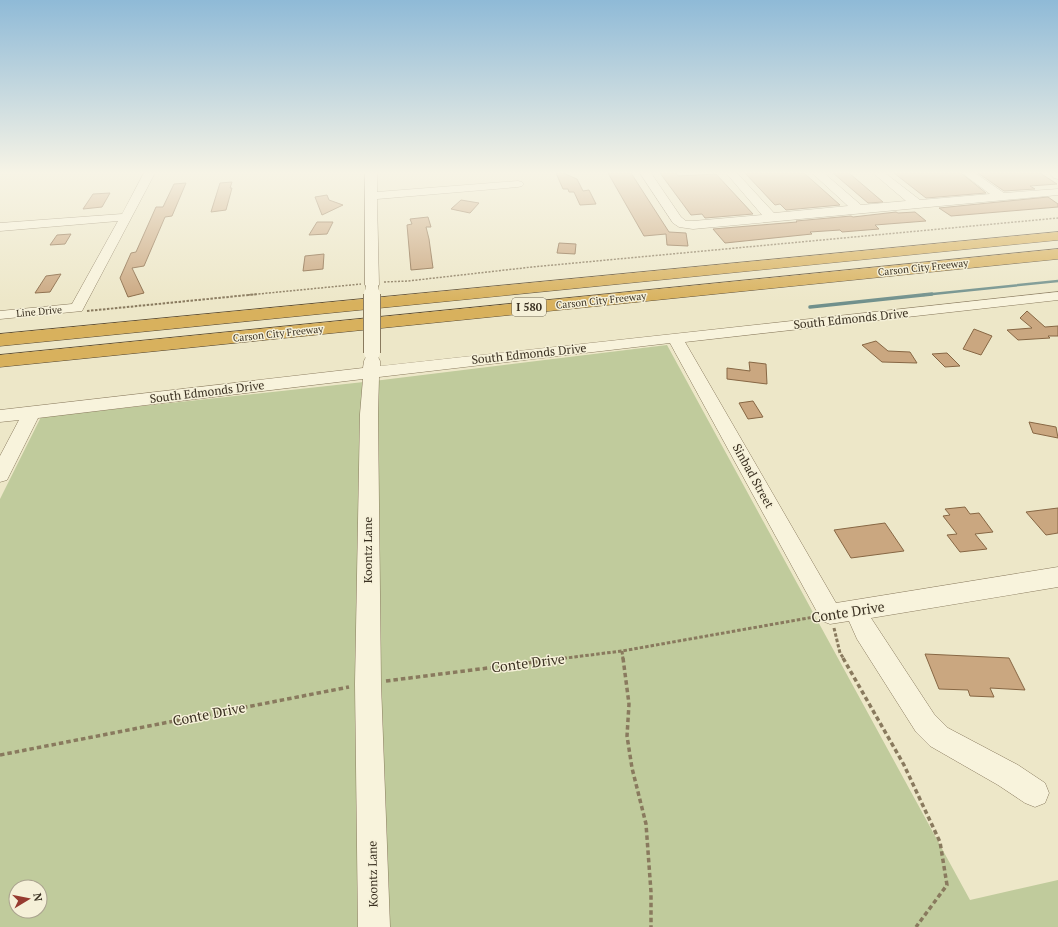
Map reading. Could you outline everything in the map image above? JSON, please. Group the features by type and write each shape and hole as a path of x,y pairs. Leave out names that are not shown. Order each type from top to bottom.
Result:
{"highway":[{"name":"Carson City Freeway","path":"0,340 1058,236"},
{"name":"Carson City Freeway","path":"0,361 1058,254"}],"street":[{"name":"Koontz Lane","path":"371,216 372,363 368,414 368,684 374,927"},
{"path":"674,216 683,224 693,225 778,216"},
{"path":"0,227 127,217"},
{"path":"78,310 127,217"},
{"name":"South Edmonds Drive","path":"0,416 31,413 372,363 675,338 1058,296"},
{"name":"Line Drive","path":"0,315 78,310"},
{"name":"Sinbad Street","path":"675,338 830,614"},
{"path":"0,475 31,413"},
{"name":"Conte Drive","path":"830,614 856,611 1058,577"},
{"path":"856,611 865,631 924,724 939,737 1008,775 1035,793"}],"path":[{"path":"78,310 408,282 532,268 1058,218"},
{"path":"830,614 840,652 904,765 940,842 948,885 916,927"},
{"name":"Conte Drive","path":"0,755 368,684 622,651 830,614"},
{"path":"622,651 629,704 627,736 632,768 646,824 651,892 651,927"}],"green space":[{"path":"667,345 970,900 1058,880 1058,927 0,927 0,499 41,417 382,380"}],"building":[{"path":"152,216 170,216 165,217 144,266 132,268 144,293 128,297 120,278 131,253 136,252"},
{"path":"633,216 659,216 669,232 686,233 688,246 667,245 666,234 644,236"},
{"path":"704,216 726,216 705,218"},
{"path":"848,216 920,216 926,221 875,225 879,229 842,232 840,230 810,232 812,234 725,243 713,229"},
{"path":"428,217 431,227 426,227 433,268 411,270 407,225 412,224 410,219"},
{"path":"317,222 333,222 327,234 309,235"},
{"path":"71,234 65,244 50,245 57,235"},
{"path":"559,243 576,244 575,254 557,253"},
{"path":"324,254 323,269 303,271 305,256"},
{"path":"61,274 50,292 35,293 46,276"},
{"path":"1027,311 1045,327 1058,326 1058,336 1018,340 1007,330 1032,328 1020,318"},
{"path":"974,329 992,336 981,355 963,349"},
{"path":"876,341 888,351 910,352 917,363 882,362 862,345"},
{"path":"947,353 960,366 945,367 932,354"},
{"path":"749,362 766,364 767,384 727,379 727,368 750,371"},
{"path":"753,401 763,417 748,419 739,403"},
{"path":"1029,422 1056,427 1058,438 1033,433"},
{"path":"965,507 970,514 979,513 993,532 975,534 987,549 960,552 947,535 957,534 943,516 950,515 945,509"},
{"path":"1058,508 1058,533 1046,535 1026,512"},
{"path":"885,523 904,551 851,558 834,530"},
{"path":"925,654 1009,658 1025,690 990,688 994,697 970,696 968,690 939,689"}],"waterway":[{"path":"923,295 1058,281"},
{"path":"810,307 932,294"}]}
